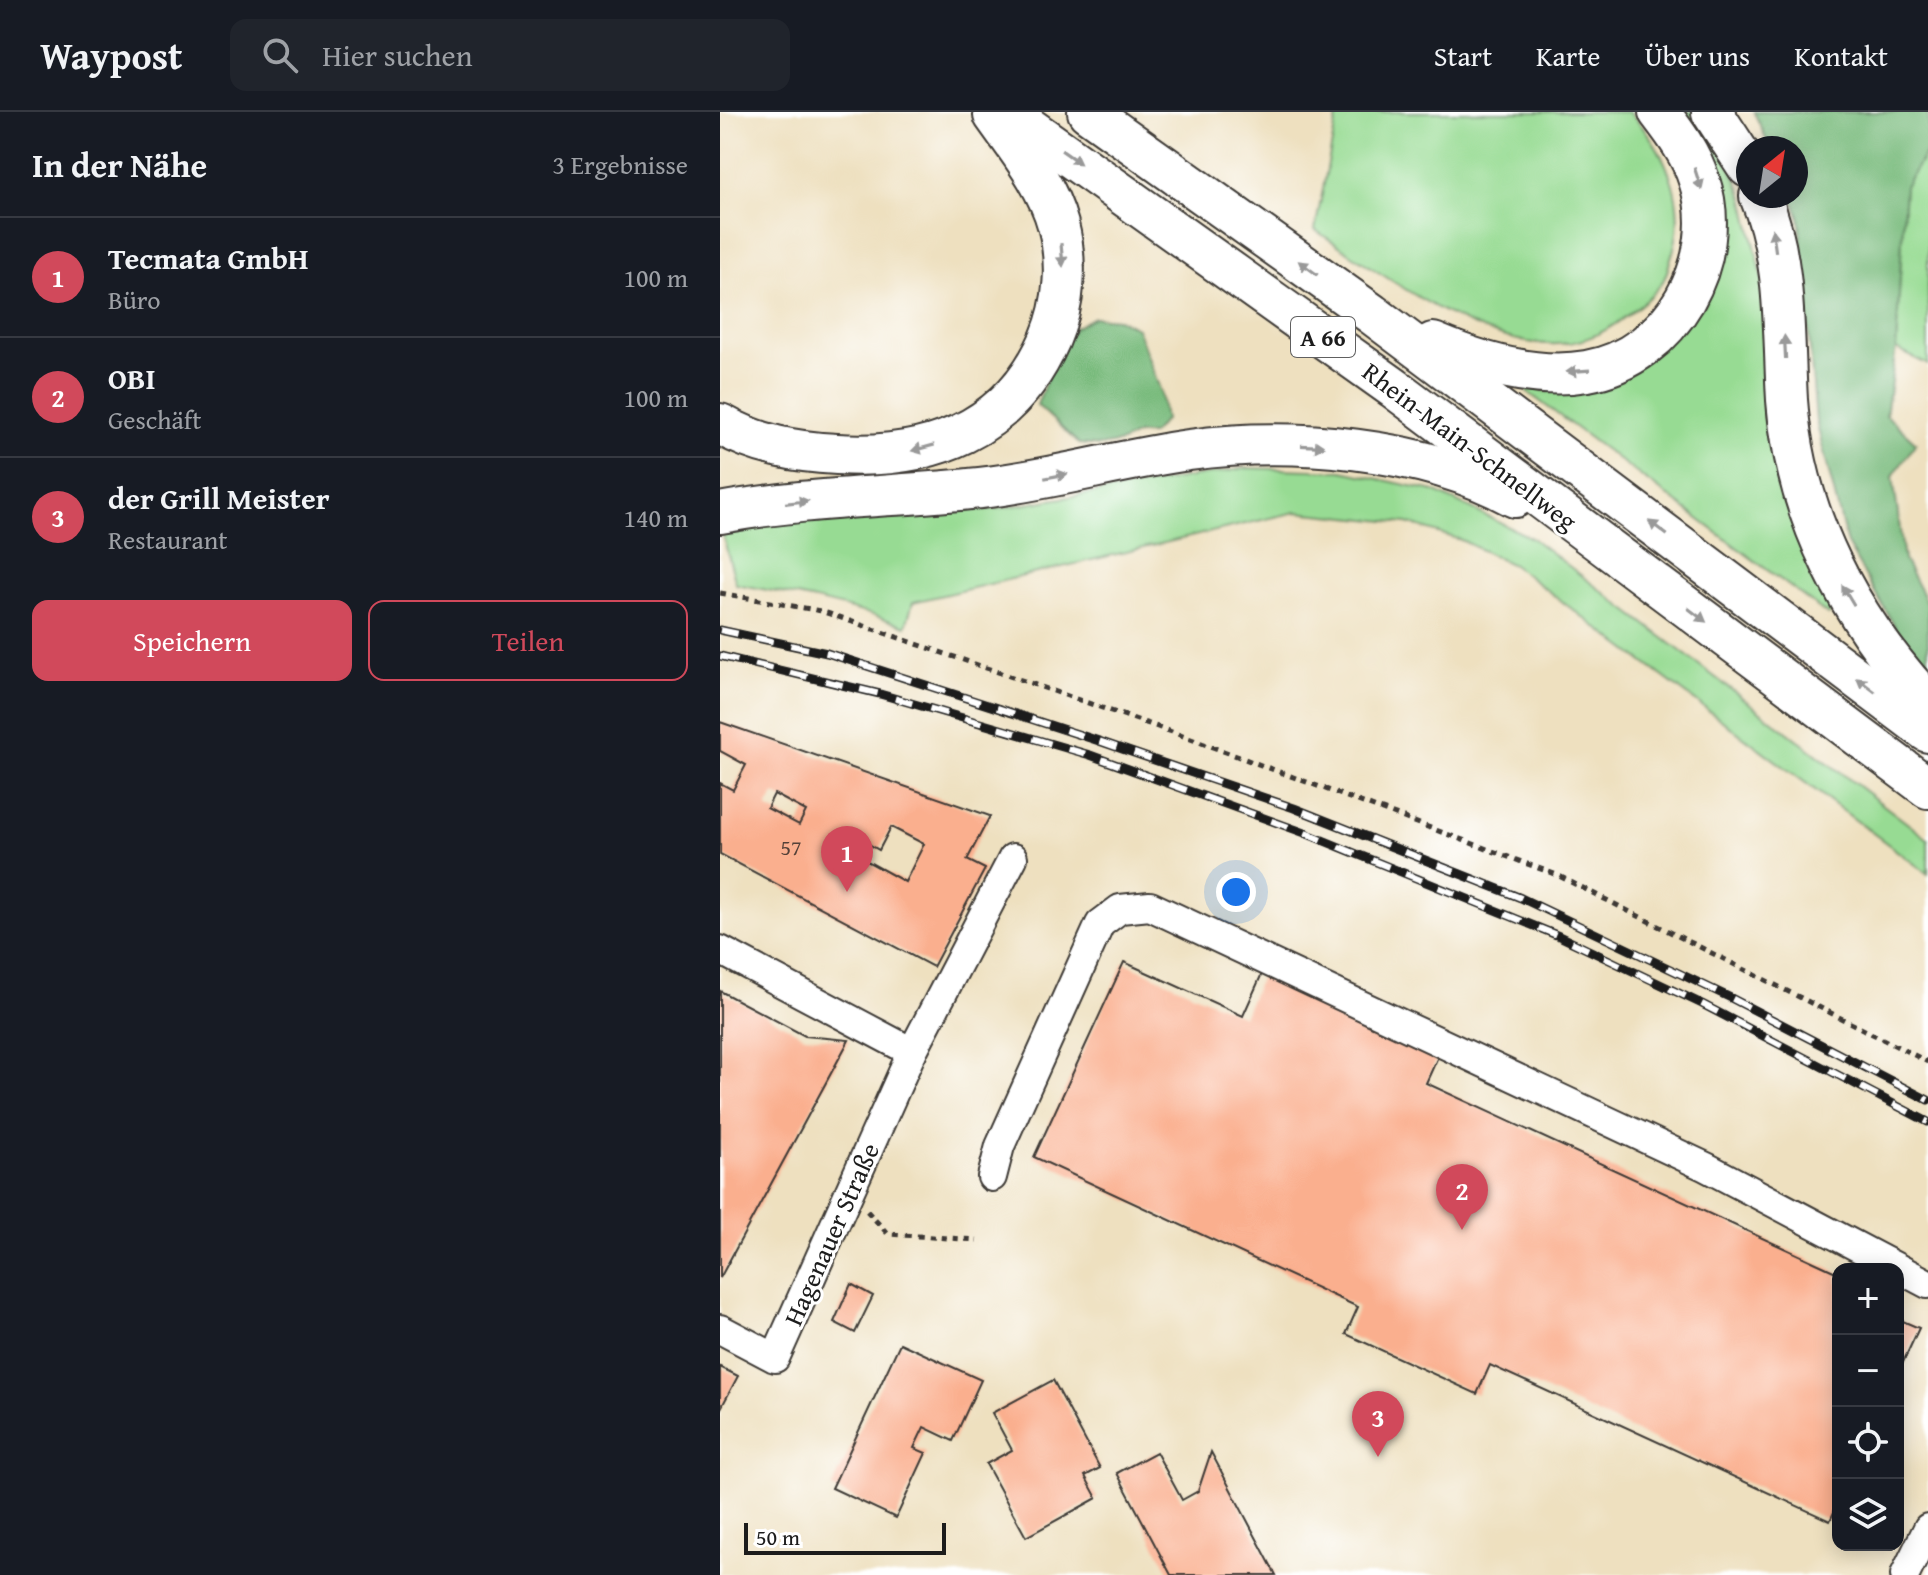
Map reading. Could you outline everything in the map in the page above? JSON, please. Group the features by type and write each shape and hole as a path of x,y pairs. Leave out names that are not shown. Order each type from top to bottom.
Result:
{"highway":[{"path":"720,424 768,445 804,452 851,455 903,453 919,451 972,430 1020,390 1053,332 1063,285 1063,254 1058,225 1049,202 1035,175 992,112"},
{"name":"Rhein-Main-Schnellweg","path":"1007,112 1394,388 1928,788"},
{"name":"Rhein-Main-Schnellweg","path":"1088,112 1372,314 1928,732"},
{"path":"1372,314 1470,358 1521,370 1587,371 1631,355 1651,340 1680,309 1700,266 1705,235 1706,211 1700,182 1688,153 1659,112"},
{"path":"1712,112 1736,149"},
{"path":"1765,208 1772,224 1781,287 1788,405 1811,520 1852,603 1878,642 1928,703"},
{"path":"720,513 818,500 981,488 1189,450 1255,445 1313,446 1375,452 1451,471 1509,494 1635,569"}],"lane":[{"name":"Hagenauer Straße","path":"720,1329 775,1358 912,1052 1013,858"},
{"path":"992,1177 1000,1146 1100,924 1120,909 1150,906 1706,1167 1928,1284"},
{"path":"720,950 912,1052"},
{"path":"1905,1575 1928,1528"}],"path":[{"path":"720,593 821,611 1172,732 1557,875 1928,1062"},
{"path":"850,1193 888,1234 977,1240"}],"green space":[{"path":"1338,112 1629,112 1655,145 1672,181 1678,221 1676,241 1664,279 1649,298 1616,323 1589,338 1569,343 1517,340 1456,318 1396,284 1315,230"},
{"path":"1677,112 1697,112 1736,178 1736,208 1746,208 1838,607 1828,615 1514,382 1548,392 1703,306 1719,272 1722,226"},
{"path":"1754,112 1928,112 1928,149 1905,186 1896,348 1886,415 1916,443 1893,476 1904,560 1928,605 1928,663 1898,632 1847,544 1816,421 1796,208 1808,208 1808,136 1765,136"},
{"path":"1928,149 1928,365 1896,349 1905,186"},
{"path":"1094,317 1118,319 1137,328 1161,392 1165,420 1152,434 1137,434 1122,442 1100,446 1079,444 1037,405 1052,365 1074,328"},
{"path":"1247,468 1342,471 1434,491 1532,538 1928,839 1928,874 1513,565 1461,540 1407,523 1296,512 913,602 906,626 843,607 736,584 721,529 788,517 995,509"}],"building":[{"path":"720,722 990,816 967,860 985,869 933,967 720,854 720,783 733,790 746,765 720,751","holes":["774,794 806,811 799,825 767,808","891,827 924,844 905,882 858,856 865,842 879,850"]},
{"path":"1124,962 1243,1016 1264,969 1441,1050 1426,1083 1832,1270 1830,1521 1490,1365 1477,1394 1346,1334 1358,1307 1034,1157"},
{"path":"720,991 805,1036 849,1040 720,1278"},
{"path":"851,1284 873,1296 855,1333 834,1322"},
{"path":"1904,1322 1919,1328 1904,1360"},
{"path":"900,1343 981,1380 953,1441 924,1427 914,1448 926,1453 896,1518 832,1488"},
{"path":"720,1367 738,1376 720,1410"},
{"path":"1053,1380 1100,1468 1085,1476 1097,1498 1026,1537 986,1464 1012,1450 992,1413"},
{"path":"1156,1452 1182,1500 1198,1491 1211,1452 1276,1575 1171,1575 1117,1473"}],"railway":[{"path":"720,630 827,653 1294,808 1521,898 1731,998 1928,1100"},
{"path":"720,656 880,694 1090,755 1305,833 1559,936 1702,1004 1928,1122"}],"place":[{"name":"Tecmata GmbH","path":"847,892"},
{"name":"OBI","path":"1462,1230"},
{"name":"der Grill Meister","path":"1378,1457"}]}
